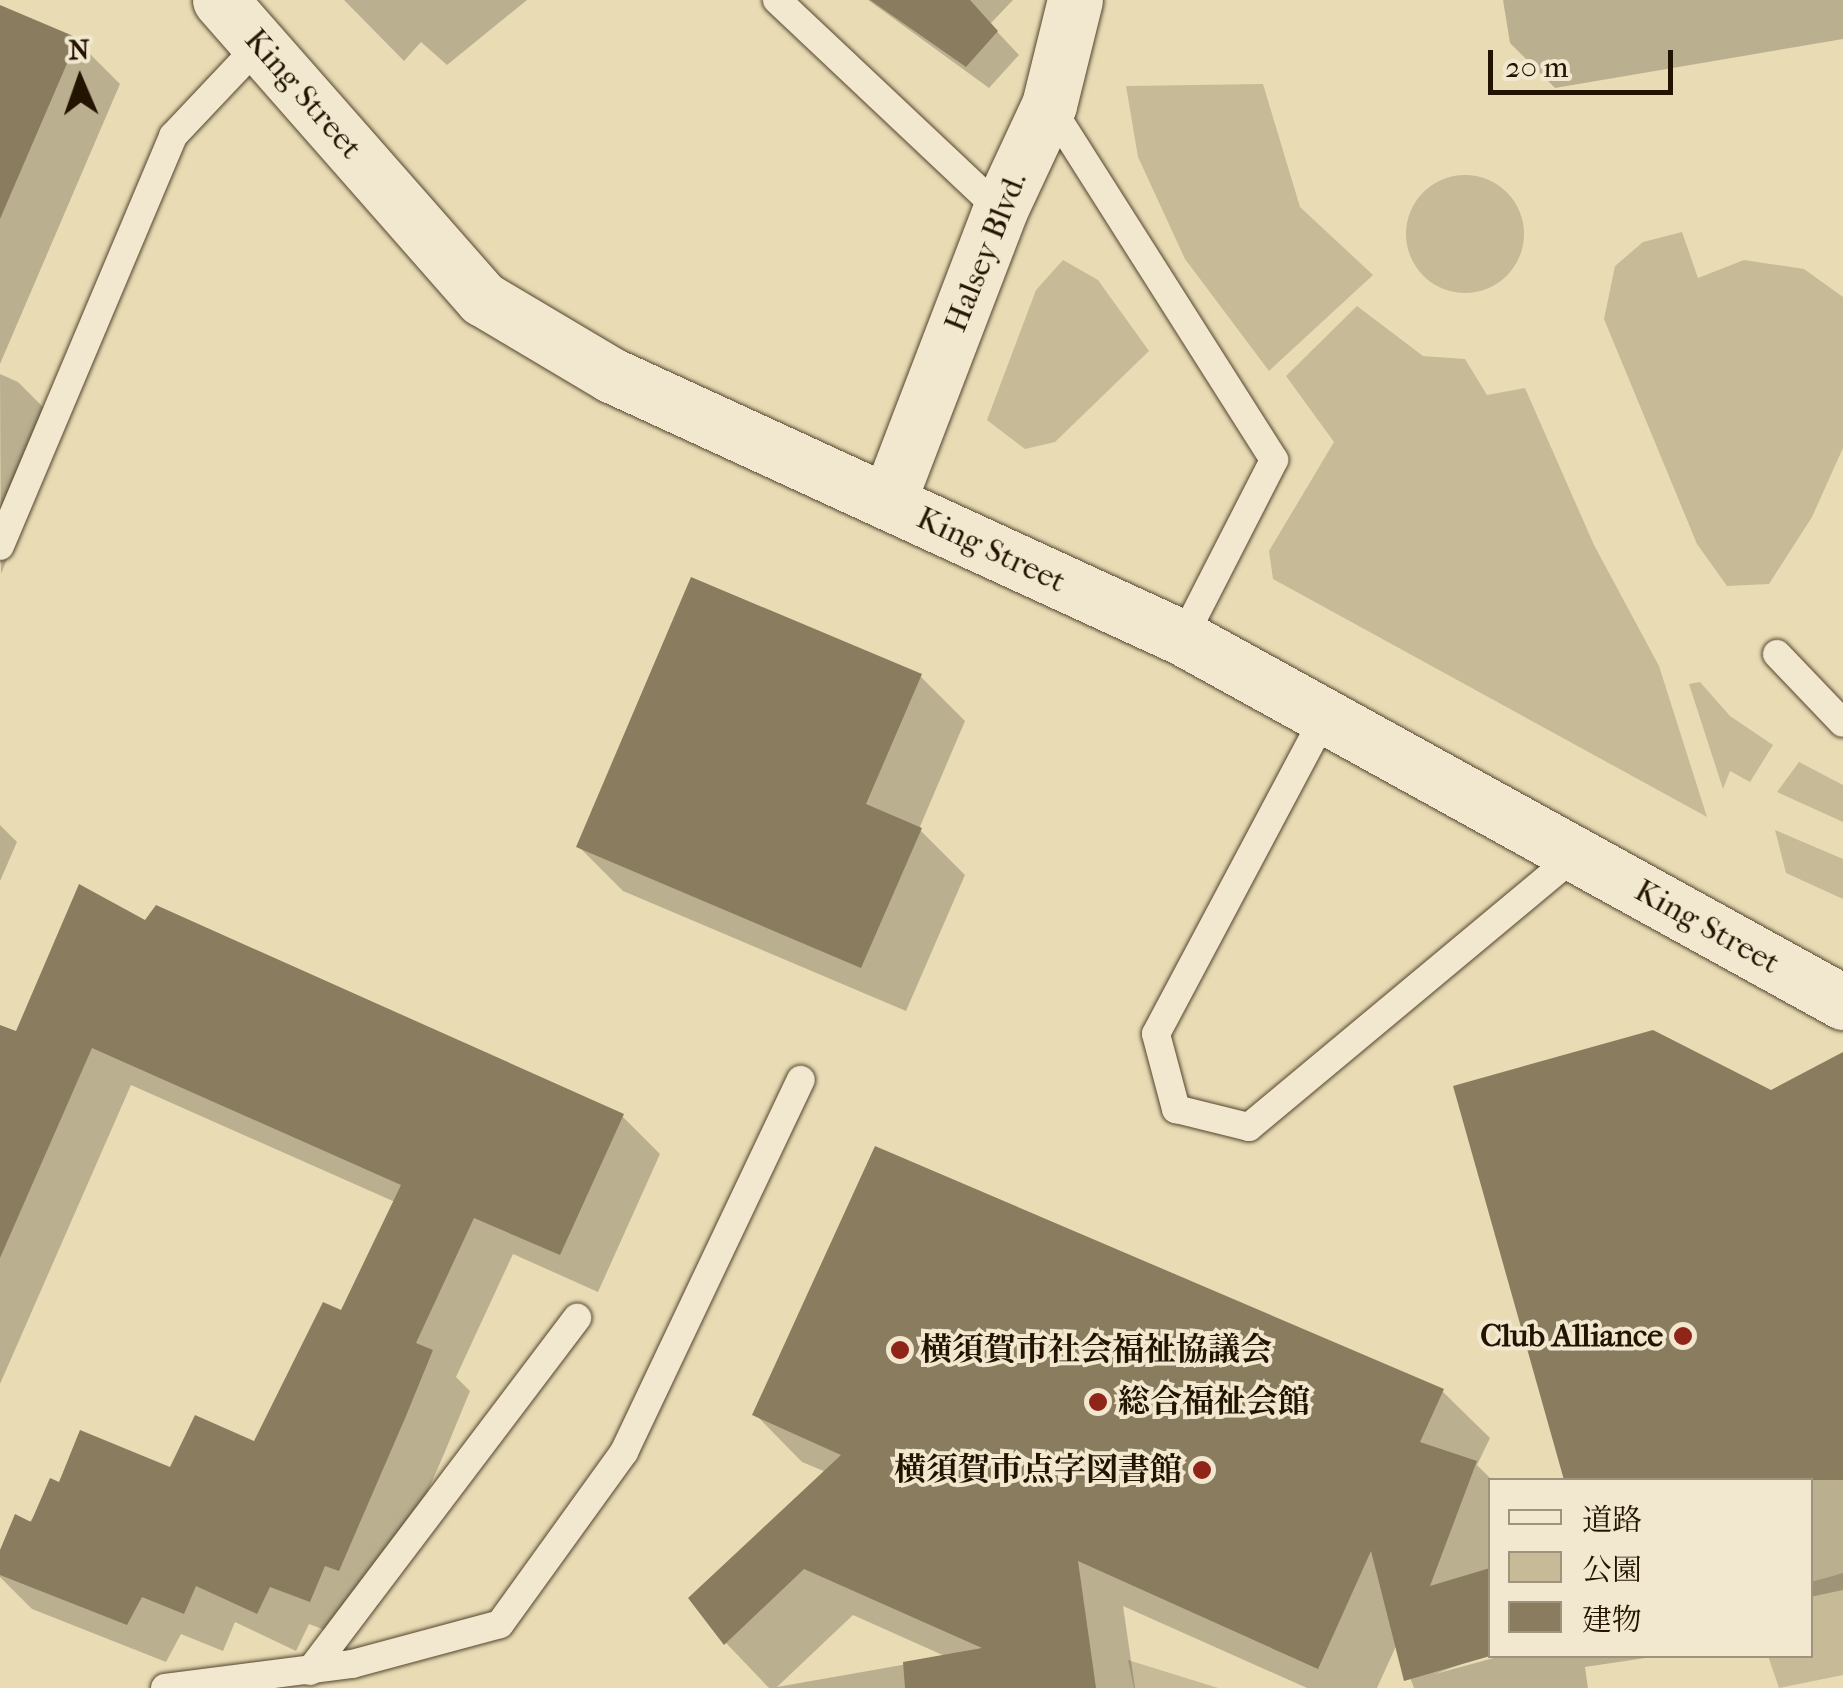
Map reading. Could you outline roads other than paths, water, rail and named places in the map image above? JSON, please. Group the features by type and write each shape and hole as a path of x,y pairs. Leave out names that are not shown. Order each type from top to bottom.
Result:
{"street":[{"name":"King Street","path":"220,0 483,299 611,374 1183,638 1843,1002"},
{"name":"Halsey Blvd.","path":"888,502 1000,210 1049,105 1074,0"}],"lane":[{"path":"777,0 1000,210"},
{"path":"0,546 174,136 259,44"},
{"path":"1049,105 1274,460 1183,638"},
{"path":"1777,654 1843,723"},
{"path":"1324,716 1156,1034 1176,1109 1249,1127 1576,855"},
{"path":"165,1688 310,1671 354,1676 500,1624 624,1452 801,1080"},
{"path":"310,1671 577,1318"}],"place":[{"name":"Club Alliance","path":"1683,1336"},
{"name":"横須賀市社会福祉協議会","path":"900,1350"},
{"name":"総合福祉会館","path":"1098,1402"},
{"name":"横須賀市点字図書館","path":"1202,1470"}]}
